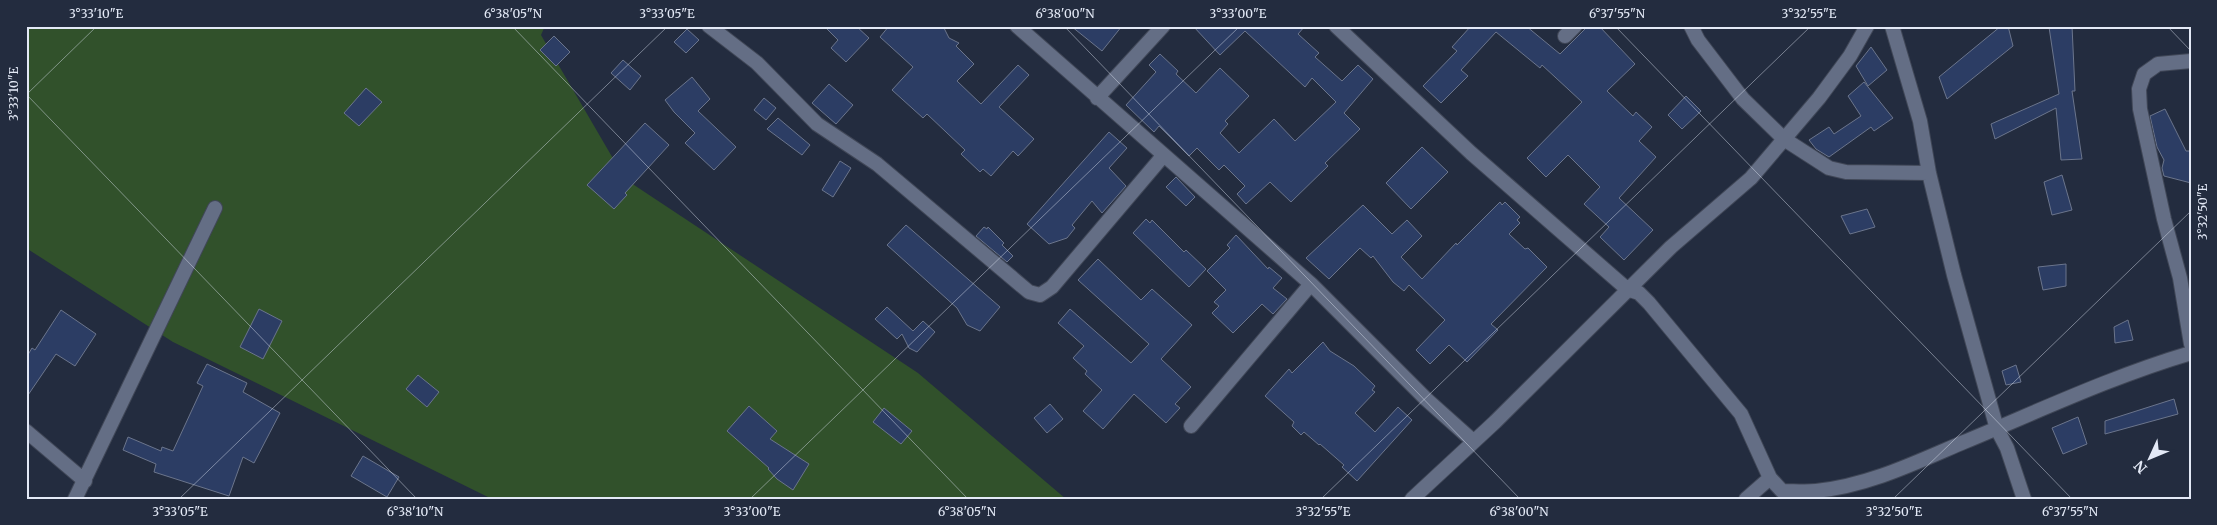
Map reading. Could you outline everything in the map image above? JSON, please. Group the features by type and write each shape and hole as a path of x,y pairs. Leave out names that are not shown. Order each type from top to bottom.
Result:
{"street":[{"path":"709,26 757,63 817,124 877,164 1029,292 1040,295 1052,287 1163,156"},
{"path":"1017,26 1311,284 1426,399 1473,441"},
{"path":"1097,98 1164,26"},
{"path":"1691,26 1698,40 1743,98 1784,139 1829,168 1846,172 1929,173"},
{"path":"1412,499 1495,422 1627,289 1706,216 1751,178 1850,56 1867,26"},
{"path":"1892,26 1920,121 1929,173 1954,275 1997,429 2007,448 2024,499"},
{"path":"1346,29 1471,153 1627,289 1639,293 1649,303 1741,414 1770,478 1780,495 1816,491 1861,482 1913,463 2162,361 2191,353"},
{"path":"2191,61 2158,64 2144,74 2139,89 2140,109 2164,219 2180,278 2191,344"},
{"path":"75,499 215,208"},
{"path":"1191,426 1311,284"},
{"path":"26,431 85,481"},
{"path":"1746,499 1770,478"}],"green space":[{"path":"26,26 545,26 541,35 625,179 918,373 1066,499 492,499 173,342 26,248"}],"building":[{"path":"824,26 856,26 869,38 846,62 831,48 838,40"},
{"path":"889,26 943,26 949,38 959,43 956,46 974,64 957,81 981,104 1018,65 1029,75 999,107 1034,139 1018,156 1013,151 991,176 983,169 980,172 961,154 965,150 927,114 923,118 892,90 913,67 880,37"},
{"path":"1071,26 1122,26 1102,51"},
{"path":"1193,26 1305,26 1298,34 1319,53 1315,57 1342,81 1358,65 1373,79 1344,113 1360,129 1325,163 1328,166 1291,202 1270,182 1246,204 1237,194 1245,186 1224,165 1219,170 1197,148 1189,156 1159,126 1154,132 1126,105 1156,72 1149,65 1160,54 1178,71 1176,74 1196,93 1220,68 1249,96 1225,121 1228,124 1220,133 1239,153 1274,119 1295,141 1336,102 1312,78 1305,87 1245,31 1220,55"},
{"path":"1471,26 1526,26 1560,54 1588,26 1599,26 1635,64 1607,91 1633,116 1636,112 1652,127 1639,141 1656,157 1619,198 1653,230 1624,260 1600,237 1609,227 1584,204 1600,187 1568,155 1546,177 1527,158 1582,102 1542,65 1540,68 1496,32 1461,70 1468,76 1441,103 1423,86 1457,51 1452,47"},
{"path":"2001,26 2008,26 2013,46 1947,99 1939,77"},
{"path":"2072,26 2075,91 2072,91 2082,159 2061,160 2056,108 1995,139 1991,124 2059,94 2049,27"},
{"path":"687,29 699,40 686,53 674,42"},
{"path":"554,36 570,52 556,66 540,50"},
{"path":"1871,47 1887,70 1868,86 1856,66"},
{"path":"623,60 641,76 630,90 611,73"},
{"path":"692,77 710,99 698,111 736,147 714,170 685,143 695,133 665,100"},
{"path":"1864,82 1893,118 1874,131 1871,127 1829,157 1816,149 1809,140 1829,127 1834,134 1861,116 1848,96"},
{"path":"829,84 853,105 836,124 812,103"},
{"path":"366,88 382,102 359,126 344,113"},
{"path":"1686,96 1701,111 1682,129 1668,115"},
{"path":"764,98 776,108 766,120 754,110"},
{"path":"2165,109 2186,151 2191,151 2191,183 2164,176 2162,168 2164,160 2157,147 2150,116"},
{"path":"778,118 810,145 802,155 767,129"},
{"path":"645,123 669,145 625,193 627,195 614,209 587,185"},
{"path":"1109,132 1127,148 1109,168 1126,186 1102,213 1092,201 1072,225 1075,228 1067,238 1049,244 1027,224"},
{"path":"1422,147 1448,172 1411,209 1386,183"},
{"path":"840,161 851,168 833,197 822,190"},
{"path":"2062,175 2072,210 2052,215 2044,182"},
{"path":"1176,177 1195,197 1186,206 1166,187"},
{"path":"1500,202 1502,205 1505,202 1520,217 1517,220 1520,223 1509,234 1525,249 1528,248 1547,267 1491,324 1498,330 1467,362 1449,345 1430,364 1416,350 1445,320 1409,285 1404,291 1393,282 1373,256 1371,258 1360,248 1329,279 1306,258 1363,205 1392,234 1407,220 1422,236 1401,257 1422,279 1456,243 1457,245"},
{"path":"1867,209 1875,227 1850,234 1841,216"},
{"path":"1146,219 1150,223 1152,220 1184,252 1186,250 1206,269 1189,287 1133,233"},
{"path":"906,225 1000,307 980,331 967,325 957,308 887,245"},
{"path":"984,227 987,229 988,227 1004,243 1002,245 1013,256 1007,262 976,236"},
{"path":"1236,235 1268,269 1269,267 1282,278 1273,288 1287,299 1273,314 1262,304 1233,333 1212,313 1219,306 1214,302 1226,290 1207,271 1230,248 1227,245"},
{"path":"1098,259 1141,300 1152,289 1192,325 1161,359 1191,387 1175,404 1180,408 1166,423 1134,394 1103,429 1083,411 1102,390 1085,374 1087,371 1073,358 1084,346 1058,323 1070,309 1131,363 1149,344 1078,280"},
{"path":"2066,264 2066,286 2043,290 2038,267"},
{"path":"887,307 913,331 923,321 935,332 917,352 909,348 902,334 897,339 875,319"},
{"path":"259,309 282,321 263,359 240,347"},
{"path":"61,310 96,334 75,366 56,354 26,398 26,358 32,348 35,350"},
{"path":"2128,320 2133,340 2115,343 2114,327"},
{"path":"1323,342 1330,351 1354,366 1375,386 1372,390 1375,392 1355,413 1375,432 1398,407 1412,420 1357,481 1342,467 1344,465 1320,444 1304,432 1301,435 1292,426 1294,422 1265,396 1289,369 1292,373"},
{"path":"207,364 247,383 243,392 280,413 254,463 243,457 229,496 154,472 156,464 123,450 128,437 161,451 162,447 173,451 203,386 197,383"},
{"path":"2016,365 2021,382 2006,385 2002,371"},
{"path":"418,375 439,392 427,407 406,389"},
{"path":"2174,399 2178,414 2105,434 2105,421"},
{"path":"1050,404 1063,419 1047,433 1034,418"},
{"path":"749,406 777,431 770,439 809,464 793,490 777,479 769,468 727,431"},
{"path":"884,408 912,431 901,444 873,422"},
{"path":"2078,417 2087,444 2063,454 2052,428"},
{"path":"363,456 399,477 387,497 351,476"}]}
